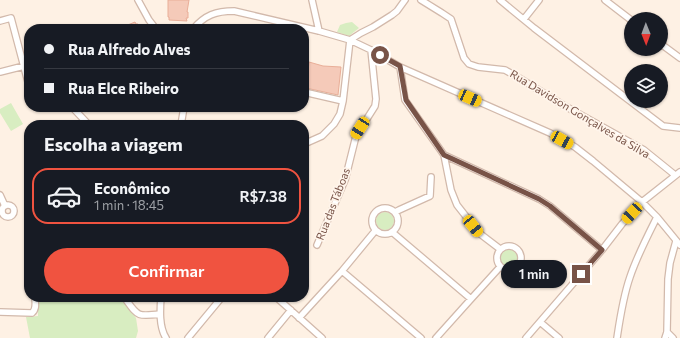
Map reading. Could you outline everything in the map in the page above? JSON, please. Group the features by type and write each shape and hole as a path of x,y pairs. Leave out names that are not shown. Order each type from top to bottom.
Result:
{"street":[{"path":"138,0 152,24"},
{"path":"312,0 318,31"},
{"path":"309,142 322,136 334,124 340,114 343,101 350,40 392,15 406,0"},
{"name":"Rua Davidson Gonçalves da Silva","path":"421,0 442,12 451,20 464,58 468,64 478,67 505,70 563,106 644,150 678,173"},
{"path":"500,0 663,126 680,128"},
{"path":"524,19 539,0"},
{"path":"605,0 624,15"},
{"path":"197,24 208,15 226,11 234,11 289,24"},
{"path":"0,21 11,18 24,66 0,72"},
{"path":"309,29 350,40 400,66 550,134 575,147 642,202 657,217 678,243 670,263 668,279 666,335 674,338"},
{"path":"668,49 680,58"},
{"name":"Rua das Táboas","path":"317,245 345,180 356,136 374,106 376,99 371,50"},
{"path":"400,66 406,100 444,155 451,190 457,205 479,234 500,249"},
{"path":"309,93 343,101"},
{"path":"77,112 84,120"},
{"path":"444,155 539,199 550,206 602,250"},
{"path":"526,338 642,202 678,173"},
{"path":"395,212 430,196 431,177"},
{"path":"0,195 5,206"},
{"path":"384,207 392,209 395,212 399,221 396,229 388,234 379,233 376,231 373,227 372,219 376,211 384,207"},
{"path":"617,338 622,305 630,278 640,250 657,217"},
{"path":"299,318 376,231"},
{"path":"392,232 471,299"},
{"path":"507,246 518,249 521,261 516,268 508,271 500,268 496,256 500,249 507,246"},
{"path":"436,338 500,268"},
{"path":"342,271 421,338"},
{"path":"0,312 32,313 34,312 35,302"},
{"path":"128,302 137,314 144,316 160,314"},
{"path":"161,302 160,314 163,333 166,338"},
{"path":"188,338 218,302"},
{"path":"282,302 322,338"},
{"path":"268,338 291,310"},
{"path":"540,322 559,338"}],"green space":[{"path":"352,22 359,28 349,36 337,32 340,25"},
{"path":"11,103 23,124 11,131 0,113 0,109"},
{"path":"381,212 389,212 394,217 392,228 389,230 381,230 376,225 376,217"},
{"path":"505,249 513,249 518,254 516,265 513,267 505,267 500,262 500,254"},
{"path":"38,302 124,302 136,318 138,331 136,338 30,338 26,317 38,316"}],"building":[{"path":"168,0 189,0 187,12 188,18 186,18 187,21 169,20"},
{"path":"309,62 323,66 341,67 338,95 309,89"}],"route":[{"path":"380,55 400,66 406,100 444,155 539,199 550,206 602,250 581,274"}]}
